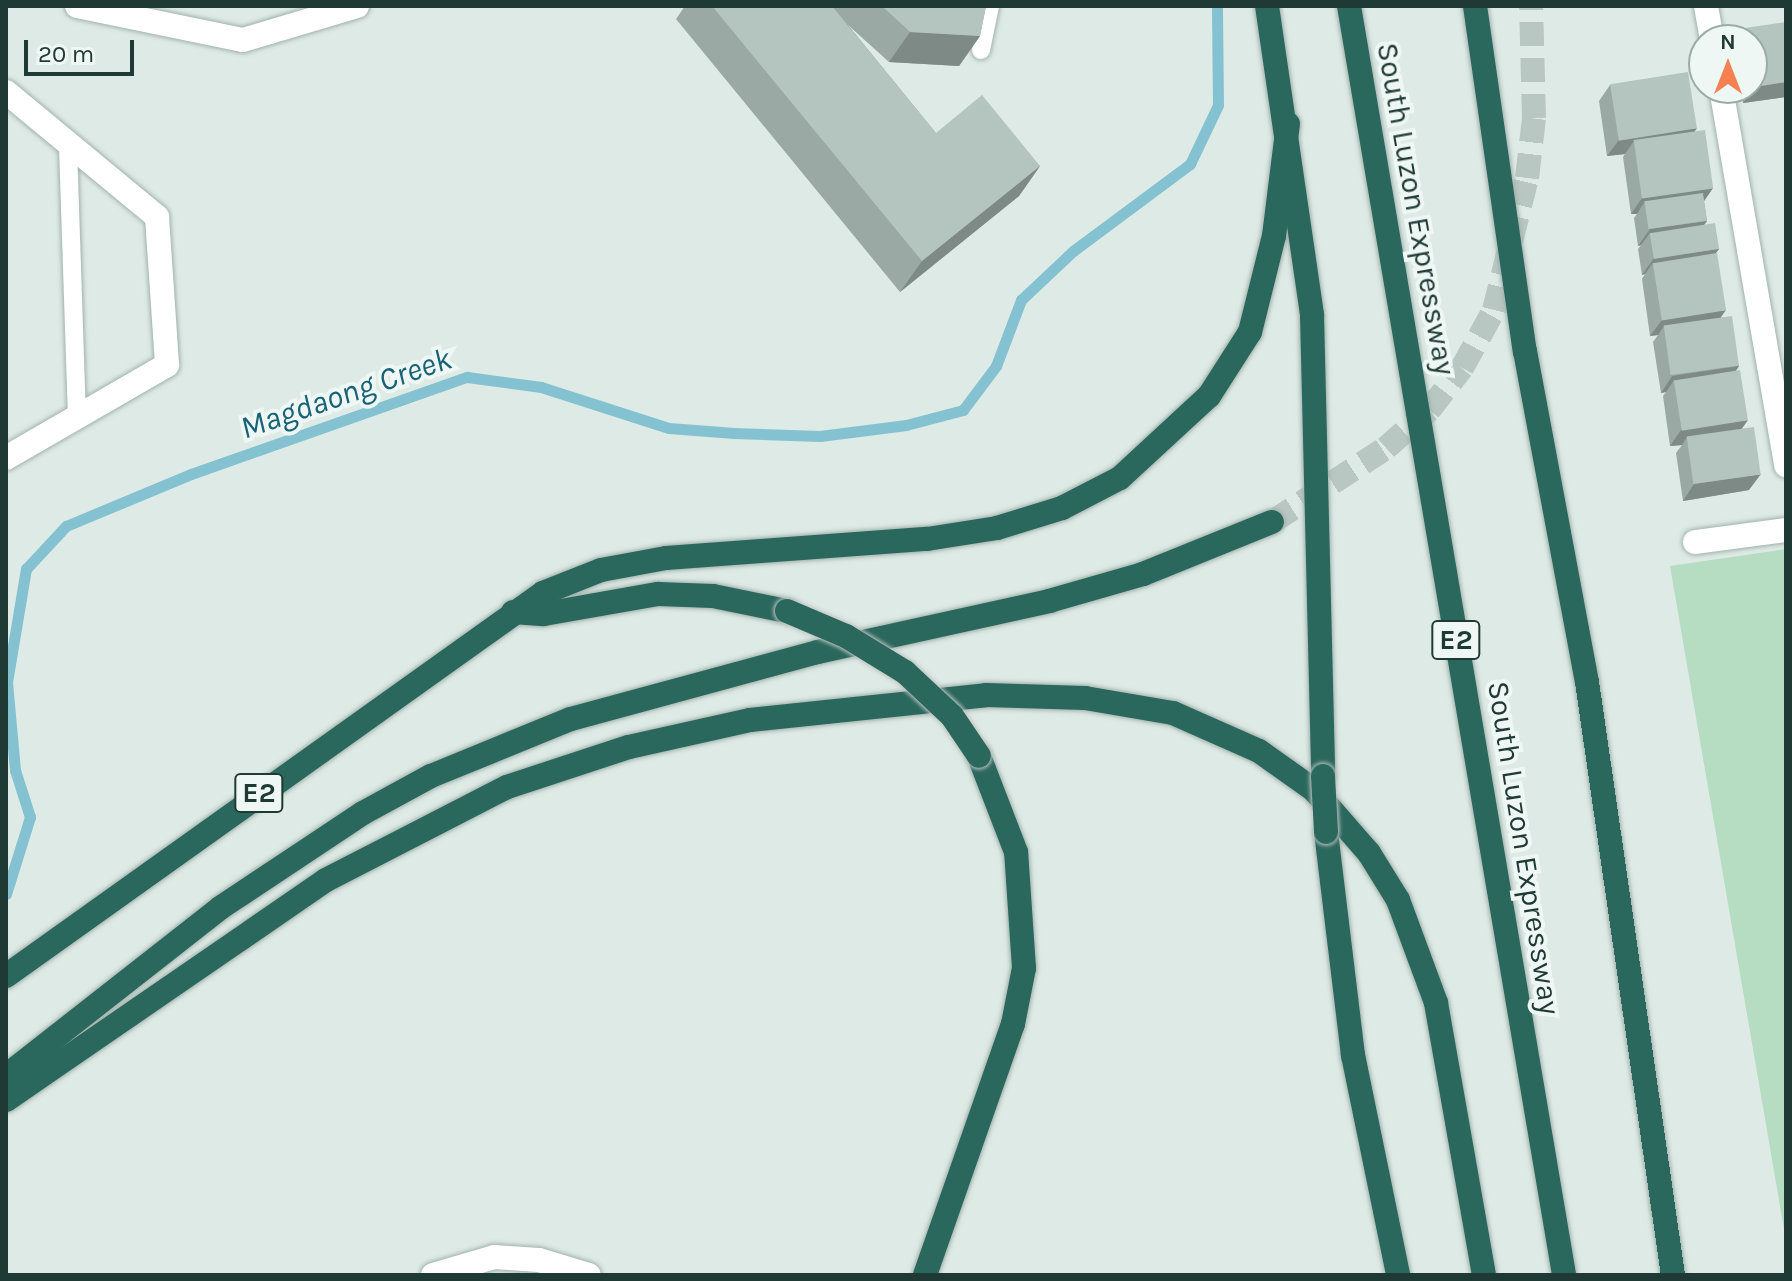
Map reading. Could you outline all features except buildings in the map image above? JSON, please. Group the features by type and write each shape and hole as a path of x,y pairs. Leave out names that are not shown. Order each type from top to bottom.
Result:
{"highway":[{"path":"1267,6 1288,124 1312,315 1326,832 1353,1055 1398,1275"},
{"name":"South Luzon Expressway","path":"1349,6 1364,119 1411,367 1564,1275"},
{"path":"1475,6 1525,351 1587,682 1674,1272"},
{"path":"513,612 543,593 601,570 656,560 927,539 997,528 1062,508 1120,478 1149,457 1209,396 1250,332 1274,236 1288,124"},
{"path":"6,1076 220,908 363,813 431,776 571,719 818,652 1049,601 1143,574 1272,522"},
{"path":"513,612 544,614 658,594 713,596 787,611 846,636 905,672 952,716 979,756 1016,852 1024,968 1013,1024 925,1275"},
{"name":"E2","path":"6,976 513,612"},
{"path":"6,1100 326,880 507,787 629,747 750,720 986,695 1085,698 1173,713 1259,751 1314,790 1369,853 1398,900 1436,1003 1484,1275"}],"street":[{"path":"77,6 243,40 357,6"},
{"path":"6,92 68,147 157,217 167,365 6,458"},
{"path":"1724,104 1786,465"},
{"path":"1695,542 1786,530"},
{"path":"433,1275 494,1257 539,1260 589,1275"}],"lane":[{"path":"981,50 990,6"},
{"path":"68,147 77,417"}],"green space":[{"path":"1786,549 1786,1241 1670,566"}],"waterway":[{"name":"Magdaong Creek","path":"6,894 30,817 15,770 7,682 26,569 66,526 191,474 467,377 541,387 669,428 734,433 820,436 906,425 963,410 996,366 1021,300 1073,251 1190,164 1218,105 1217,6"}],"tunnel":[{"path":"1272,522 1386,448 1429,410 1462,368 1494,310 1527,178 1534,118 1531,6"}]}
